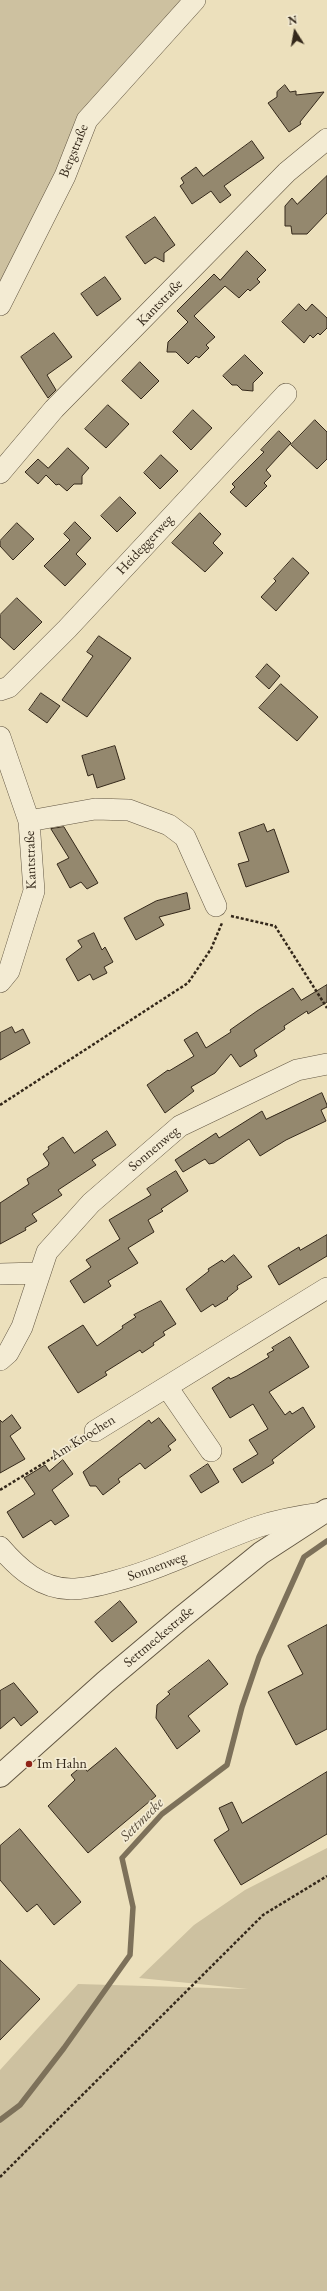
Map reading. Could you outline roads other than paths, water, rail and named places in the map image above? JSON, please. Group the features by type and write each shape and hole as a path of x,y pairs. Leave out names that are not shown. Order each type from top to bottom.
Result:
{"street":[{"name":"Bergstraße","path":"0,306 65,176 87,120 195,0"},
{"name":"Kantstraße","path":"0,473 54,409 287,172 327,140"},
{"name":"Heideggerweg","path":"0,690 10,687 68,628 286,394"},
{"name":"Kantstraße","path":"0,737 29,820 34,891 9,971 0,982"},
{"path":"29,820 95,809 130,810 168,825 185,837 216,906"},
{"name":"Sonnenweg","path":"0,1360 8,1353 22,1327 47,1252 78,1217 180,1126 297,1070 327,1064"},
{"path":"0,1274 39,1273"},
{"name":"Am Knochen","path":"95,1430 327,1288"},
{"path":"167,1387 212,1451"},
{"name":"Sonnenweg","path":"0,1547 14,1563 43,1583 71,1589 100,1585 131,1577 257,1527 324,1511"},
{"name":"Settmeckestraße","path":"0,1776 105,1682 187,1613 261,1553 324,1511"}],"waterway":[{"name":"Settmecke","path":"0,2120 20,2105 64,2048 130,1955 133,1907 122,1858 162,1814 227,1765 242,1707 259,1657 304,1557 327,1541"}],"place":[{"name":"Im Hahn","path":"29,1764"}]}
